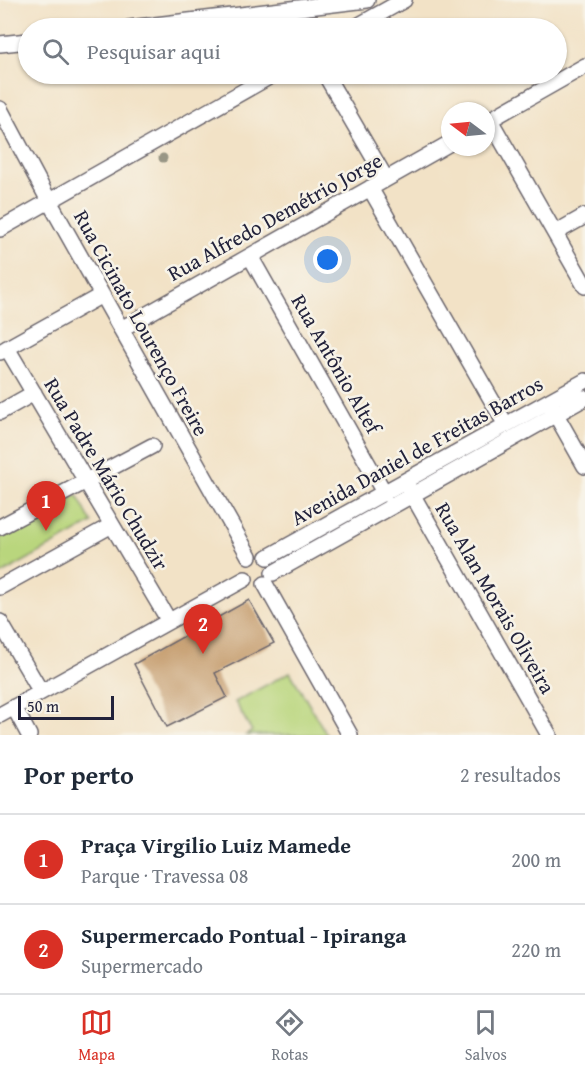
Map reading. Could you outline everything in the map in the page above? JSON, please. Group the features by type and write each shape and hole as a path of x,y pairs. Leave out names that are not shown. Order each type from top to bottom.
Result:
{"street":[{"path":"214,18 367,0"},
{"path":"372,18 404,0"},
{"path":"0,44 18,41"},
{"path":"567,76 585,66"},
{"path":"0,229 256,84"},
{"path":"331,84 386,179"},
{"path":"495,117 553,84"},
{"name":"Rua Cicinato Lourenço Freire","path":"0,109 49,201 249,555"},
{"path":"495,133 585,286"},
{"name":"Rua Alfredo Demétrio Jorge","path":"121,329 441,147"},
{"path":"370,188 506,425"},
{"path":"555,233 585,216"},
{"name":"Rua Antônio Altef","path":"250,256 385,494"},
{"path":"4,350 102,295"},
{"name":"Rua Padre Mário Chudzir","path":"4,350 34,393 168,621"},
{"name":"Avenida Daniel de Freitas Barros","path":"268,557 385,494 409,489 552,408 585,381"},
{"path":"0,412 34,393"},
{"name":"Avenida Daniel de Freitas Barros","path":"269,578 506,425 585,398"},
{"path":"552,408 585,466"},
{"path":"0,527 152,446"},
{"name":"Rua Alan Morais Oliveira","path":"409,489 549,735"},
{"path":"0,587 112,525"},
{"path":"269,578 250,584 244,579 241,571 243,562 249,555 259,553 268,557 273,564 269,578 350,735"},
{"path":"0,715 244,579"},
{"path":"0,622 40,692"},
{"path":"14,707 29,735"}],"green space":[{"path":"77,495 92,523 0,575 0,538"},
{"path":"290,672 327,735 246,735 252,731 235,702"}],"building":[{"path":"249,600 274,643 215,673 227,697 167,727 134,664"}],"place":[{"name":"Praça Virgilio Luiz Mamede","path":"46,531"},
{"name":"Supermercado Pontual - Ipiranga","path":"203,654"}]}
